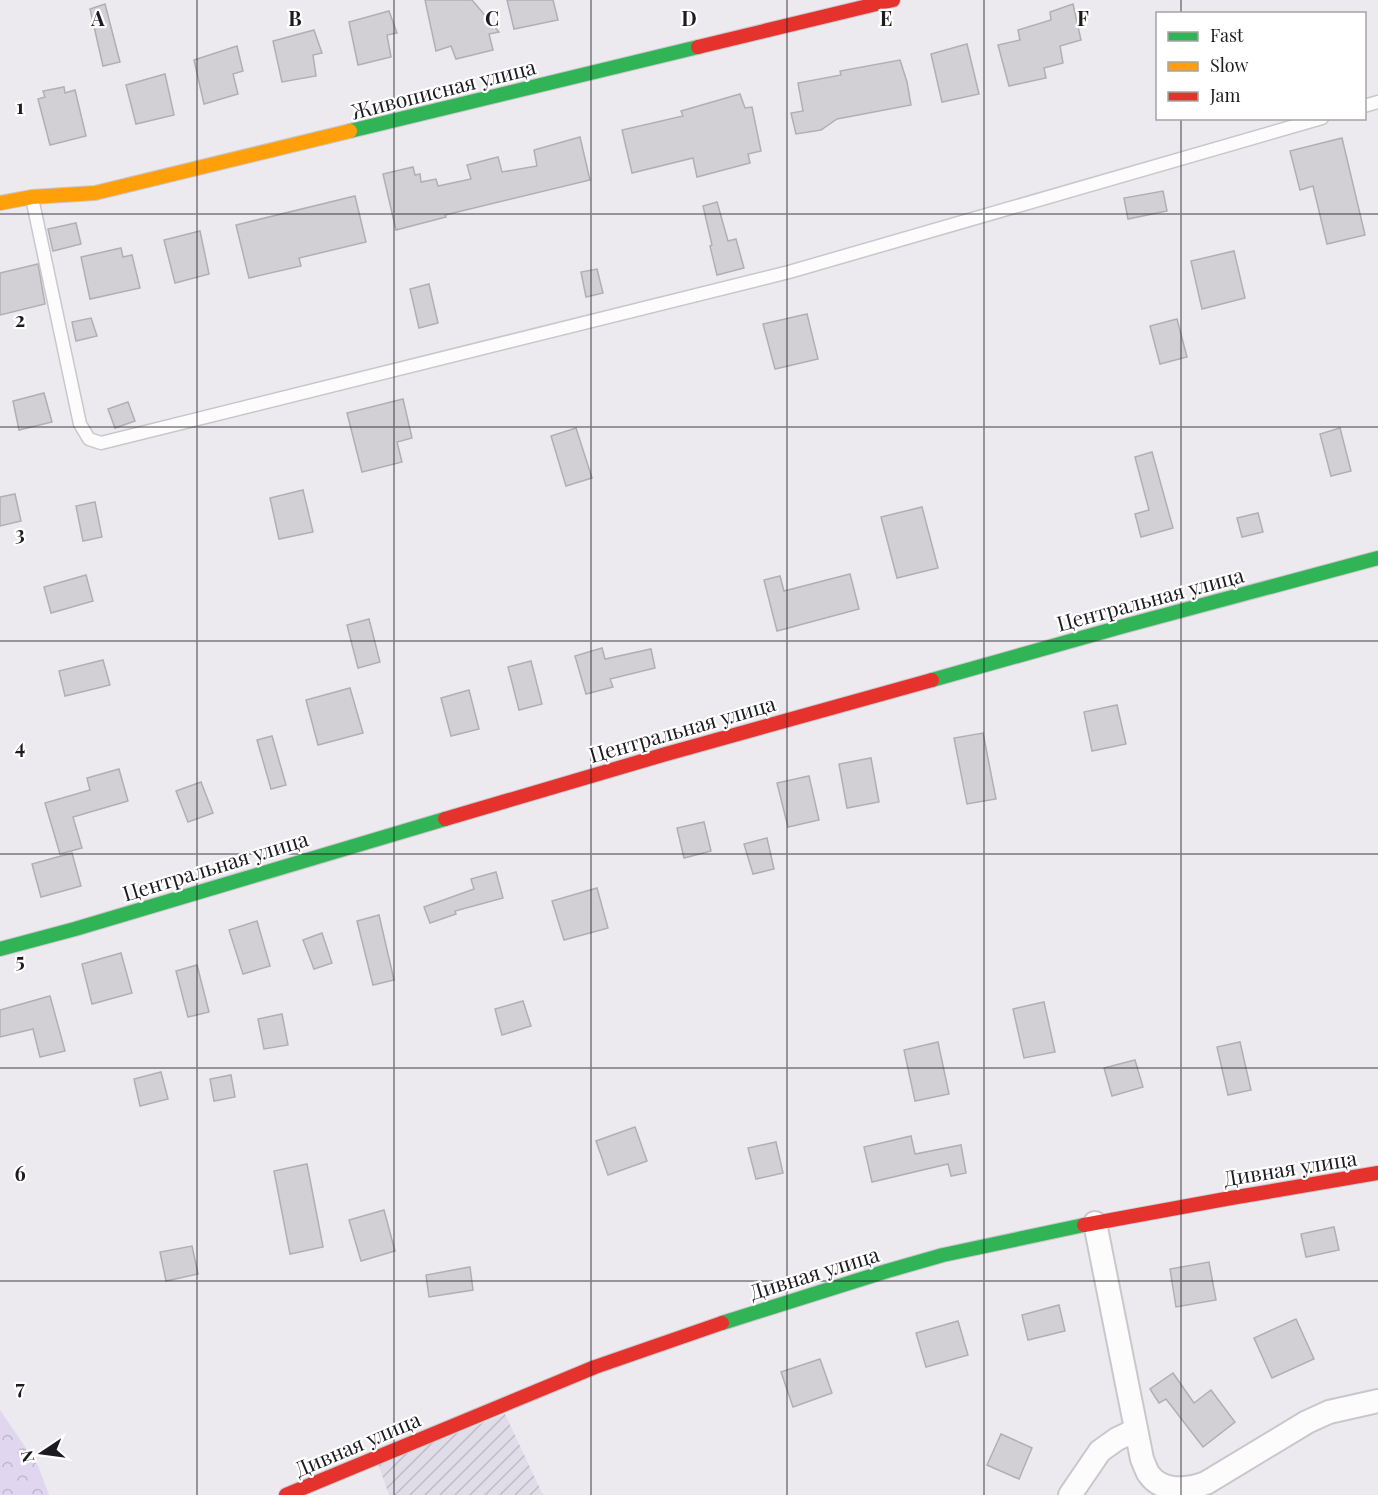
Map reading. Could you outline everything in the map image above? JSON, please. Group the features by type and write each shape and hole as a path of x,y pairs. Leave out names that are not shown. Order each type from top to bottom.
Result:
{"street":[{"name":"Живописная улица","path":"0,203 32,197 95,193 893,0"},
{"name":"Центральная улица","path":"0,949 75,929 666,754 1378,558"},
{"name":"Дивная улица","path":"286,1495 595,1367 817,1292 943,1255 1095,1223 1378,1173"},
{"path":"1095,1223 1142,1459 1149,1474 1163,1486 1193,1488 1206,1483 1307,1422 1329,1412 1378,1401"},
{"path":"1070,1495 1100,1451 1136,1430"}],"lane":[{"path":"32,197 80,424 89,439 101,443 789,272 1315,120"}],"shaded area":[{"path":"505,1414 543,1495 389,1495 378,1464"}],"green space":[{"path":"0,1410 38,1466 49,1495 0,1495"}],"building":[{"path":"425,0 472,0 499,32 489,34 493,50 456,59 451,46 436,51"},
{"path":"507,0 553,0 558,20 514,29"},
{"path":"105,4 120,62 103,66 90,9"},
{"path":"1073,4 1081,40 1060,46 1063,63 1044,68 1046,78 1009,86 998,45 1020,40 1018,30 1051,20 1050,12"},
{"path":"389,11 397,33 387,35 391,57 358,65 349,22"},
{"path":"314,30 322,53 313,55 316,76 282,82 273,41"},
{"path":"967,44 979,94 942,102 931,54"},
{"path":"237,46 243,71 233,74 238,94 204,104 194,60"},
{"path":"900,60 911,105 837,119 821,130 796,134 791,113 803,111 798,83 841,75 840,71"},
{"path":"165,74 174,115 136,124 126,85"},
{"path":"64,87 65,93 75,90 86,136 50,145 38,99 45,97 43,91"},
{"path":"740,94 745,108 752,107 761,151 748,154 750,163 697,177 693,158 632,173 622,130 683,116 681,111"},
{"path":"580,137 590,180 445,215 446,217 396,230 383,174 413,167 415,175 420,174 421,182 436,179 438,186 471,179 467,165 498,157 502,172 537,166 534,150"},
{"path":"1342,138 1365,235 1327,244 1313,186 1300,190 1290,151"},
{"path":"1163,191 1167,211 1128,219 1124,198"},
{"path":"355,196 366,242 299,258 301,266 249,278 236,225"},
{"path":"717,202 728,241 736,239 744,268 717,275 703,206"},
{"path":"76,223 81,244 53,251 48,229"},
{"path":"200,231 209,274 175,283 164,240"},
{"path":"121,248 123,257 132,255 140,288 90,299 81,257"},
{"path":"1234,251 1245,298 1202,309 1191,261"},
{"path":"38,264 45,304 0,315 0,273"},
{"path":"597,269 603,293 586,297 581,272"},
{"path":"429,284 438,323 419,328 410,289"},
{"path":"807,314 818,359 775,369 763,324"},
{"path":"91,318 97,336 76,341 72,322"},
{"path":"1177,319 1187,357 1160,364 1150,326"},
{"path":"44,393 52,422 19,430 13,401"},
{"path":"403,399 412,438 397,442 402,462 362,472 347,413"},
{"path":"128,402 135,421 115,428 108,409"},
{"path":"576,428 592,478 566,486 551,436"},
{"path":"1340,428 1351,471 1331,476 1320,434"},
{"path":"1152,452 1173,528 1141,537 1135,514 1149,510 1135,457"},
{"path":"303,490 313,532 279,539 270,498"},
{"path":"15,494 21,521 0,526 0,497"},
{"path":"95,502 102,537 83,541 76,506"},
{"path":"922,507 938,568 897,578 881,517"},
{"path":"1258,513 1263,532 1242,537 1237,518"},
{"path":"850,574 859,609 777,631 764,580 780,576 784,591"},
{"path":"86,575 93,601 51,613 44,587"},
{"path":"369,619 380,662 358,668 347,625"},
{"path":"602,648 605,659 651,649 655,668 610,679 613,687 586,694 575,656"},
{"path":"103,660 110,685 65,696 59,671"},
{"path":"531,661 542,704 519,710 508,667"},
{"path":"350,688 363,733 318,745 306,700"},
{"path":"469,690 479,729 451,736 441,698"},
{"path":"1117,705 1126,744 1092,751 1084,712"},
{"path":"983,733 996,799 967,804 954,738"},
{"path":"272,736 286,785 271,789 257,740"},
{"path":"871,758 879,802 847,808 839,764"},
{"path":"119,769 128,801 73,817 82,848 60,854 45,803 90,790 87,778"},
{"path":"809,776 819,820 788,827 777,783"},
{"path":"201,782 213,813 188,822 176,791"},
{"path":"704,822 711,851 684,858 677,828"},
{"path":"767,838 774,869 753,874 744,844"},
{"path":"72,853 81,886 41,897 32,864"},
{"path":"496,872 503,898 455,911 456,914 430,923 424,907 474,889 471,879"},
{"path":"597,888 608,928 564,940 552,901"},
{"path":"379,915 394,980 373,985 357,921"},
{"path":"257,921 270,966 243,974 229,930"},
{"path":"322,933 332,963 314,969 303,940"},
{"path":"121,953 132,993 92,1004 82,964"},
{"path":"197,965 209,1012 188,1017 176,971"},
{"path":"50,996 65,1051 40,1057 33,1029 0,1037 0,1010"},
{"path":"523,1001 531,1026 502,1035 495,1009"},
{"path":"1044,1002 1055,1052 1024,1058 1013,1009"},
{"path":"282,1014 288,1045 264,1049 258,1019"},
{"path":"938,1042 949,1094 915,1101 904,1050"},
{"path":"1240,1042 1251,1090 1228,1095 1217,1047"},
{"path":"1135,1060 1143,1087 1112,1096 1104,1068"},
{"path":"161,1072 168,1099 140,1106 134,1079"},
{"path":"231,1075 235,1097 214,1101 210,1079"},
{"path":"635,1127 647,1161 608,1175 596,1141"},
{"path":"911,1136 915,1154 961,1145 966,1173 951,1176 948,1164 872,1182 864,1147"},
{"path":"776,1142 783,1173 756,1179 748,1148"},
{"path":"307,1164 323,1247 290,1254 274,1171"},
{"path":"384,1210 395,1251 361,1261 349,1220"},
{"path":"1334,1227 1339,1250 1306,1257 1301,1234"},
{"path":"192,1246 198,1274 166,1281 160,1252"},
{"path":"1209,1262 1216,1300 1176,1307 1170,1269"},
{"path":"470,1267 473,1290 429,1297 426,1275"},
{"path":"1059,1305 1065,1331 1028,1340 1022,1315"},
{"path":"1296,1319 1314,1359 1272,1378 1254,1338"},
{"path":"958,1321 968,1355 926,1367 916,1333"},
{"path":"820,1359 832,1393 793,1407 781,1372"},
{"path":"1173,1373 1194,1403 1211,1390 1235,1422 1203,1447 1166,1399 1159,1403 1150,1389"},
{"path":"1001,1434 1032,1448 1019,1479 987,1465"}],"traffic: fast":[{"path":"350,131 698,47"},
{"path":"932,680 1378,558"},
{"path":"0,949 75,929 445,819"},
{"path":"722,1323 943,1255 1084,1225"}],"traffic: slow":[{"path":"0,203 32,197 95,193 350,131"}],"traffic: jam":[{"path":"698,47 893,0"},
{"path":"445,819 666,754 932,680"},
{"path":"1084,1225 1378,1173"},
{"path":"286,1495 595,1367 722,1323"}]}
